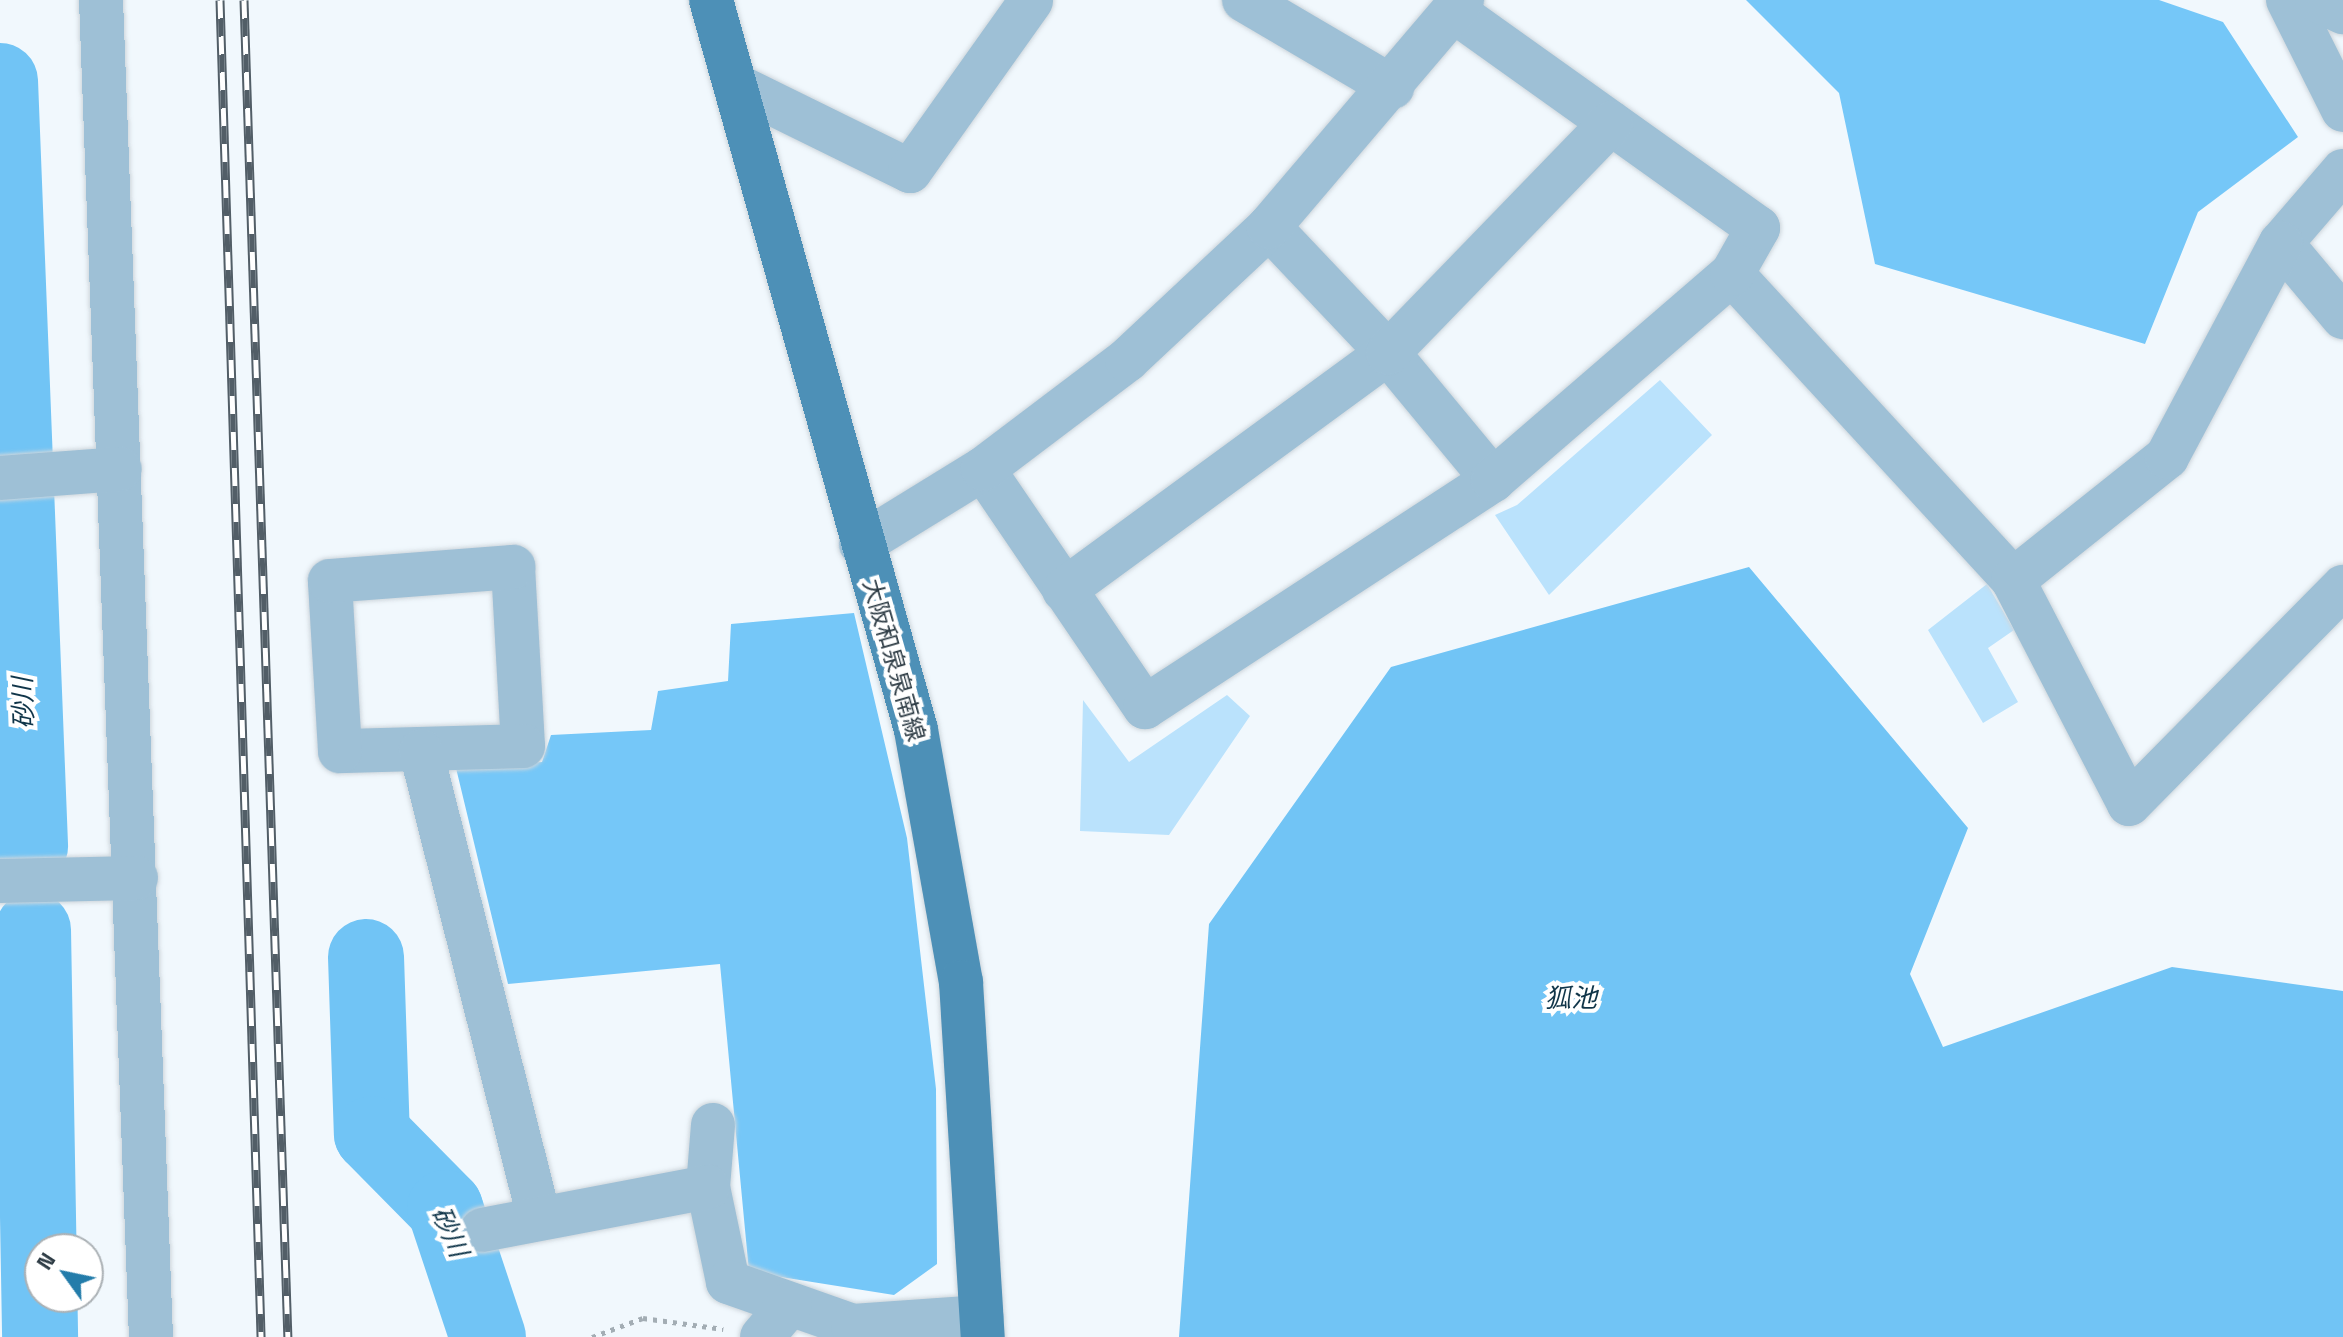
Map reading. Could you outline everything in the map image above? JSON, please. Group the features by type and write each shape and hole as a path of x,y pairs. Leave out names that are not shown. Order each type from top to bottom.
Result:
{"main road":[{"name":"大阪和泉泉南線","path":"711,0 861,544 916,730 961,982 982,1327"}],"street":[{"path":"101,0 151,1337"},
{"path":"1244,0 1392,87"},
{"path":"2288,0 2343,110"},
{"path":"2317,0 2343,12"},
{"path":"735,85 910,171 1031,1"},
{"path":"861,544 983,469 1127,360 1269,227 1459,6 1611,123 1758,228 1732,274 1493,480 1145,707 983,469"},
{"path":"1064,590 1388,353 1611,123"},
{"path":"2013,580 2167,457 2281,243 2343,171"},
{"path":"1269,227 1388,353 1493,480"},
{"path":"2281,243 2343,317"},
{"path":"1732,274 2013,580 2129,804 2343,587"},
{"path":"11,478 120,469"},
{"path":"513,567 523,746 421,751 340,751 330,581 513,567"},
{"path":"421,751 539,1218"},
{"path":"0,881 136,878"},
{"path":"713,1125 708,1187 728,1282 853,1326 982,1327"},
{"path":"482,1230 708,1187"},
{"path":"749,1334 790,1304"}],"path":[{"path":"592,1337 643,1318 749,1334"}],"shaded area":[{"path":"1746,0 2159,0 2223,22 2298,137 2198,212 2145,344 1875,264 1839,93"},
{"path":"1660,380 1712,435 1549,595 1495,515 1517,505"},
{"path":"1987,584 2014,630 1988,648 2018,702 1983,723 1928,630"},
{"path":"854,613 907,838 936,1089 937,1264 894,1295 749,1272 720,964 508,984 456,768 542,762 551,735 651,730 658,691 728,681 731,624"},
{"path":"1227,695 1250,716 1169,835 1080,831 1083,700 1129,762"}],"water":[{"name":"狐池","path":"1749,567 1968,828 1910,974 1943,1047 2172,967 2343,991 2343,1337 1179,1337 1209,924 1391,667"}],"waterway":[{"name":"砂川","path":"0,81 30,846"},
{"name":"砂川","path":"33,930 40,1337"},
{"name":"砂川","path":"366,957 372,1134 445,1208 488,1337"}],"railway":[{"path":"220,0 261,1337"},
{"path":"244,0 288,1337"}]}
